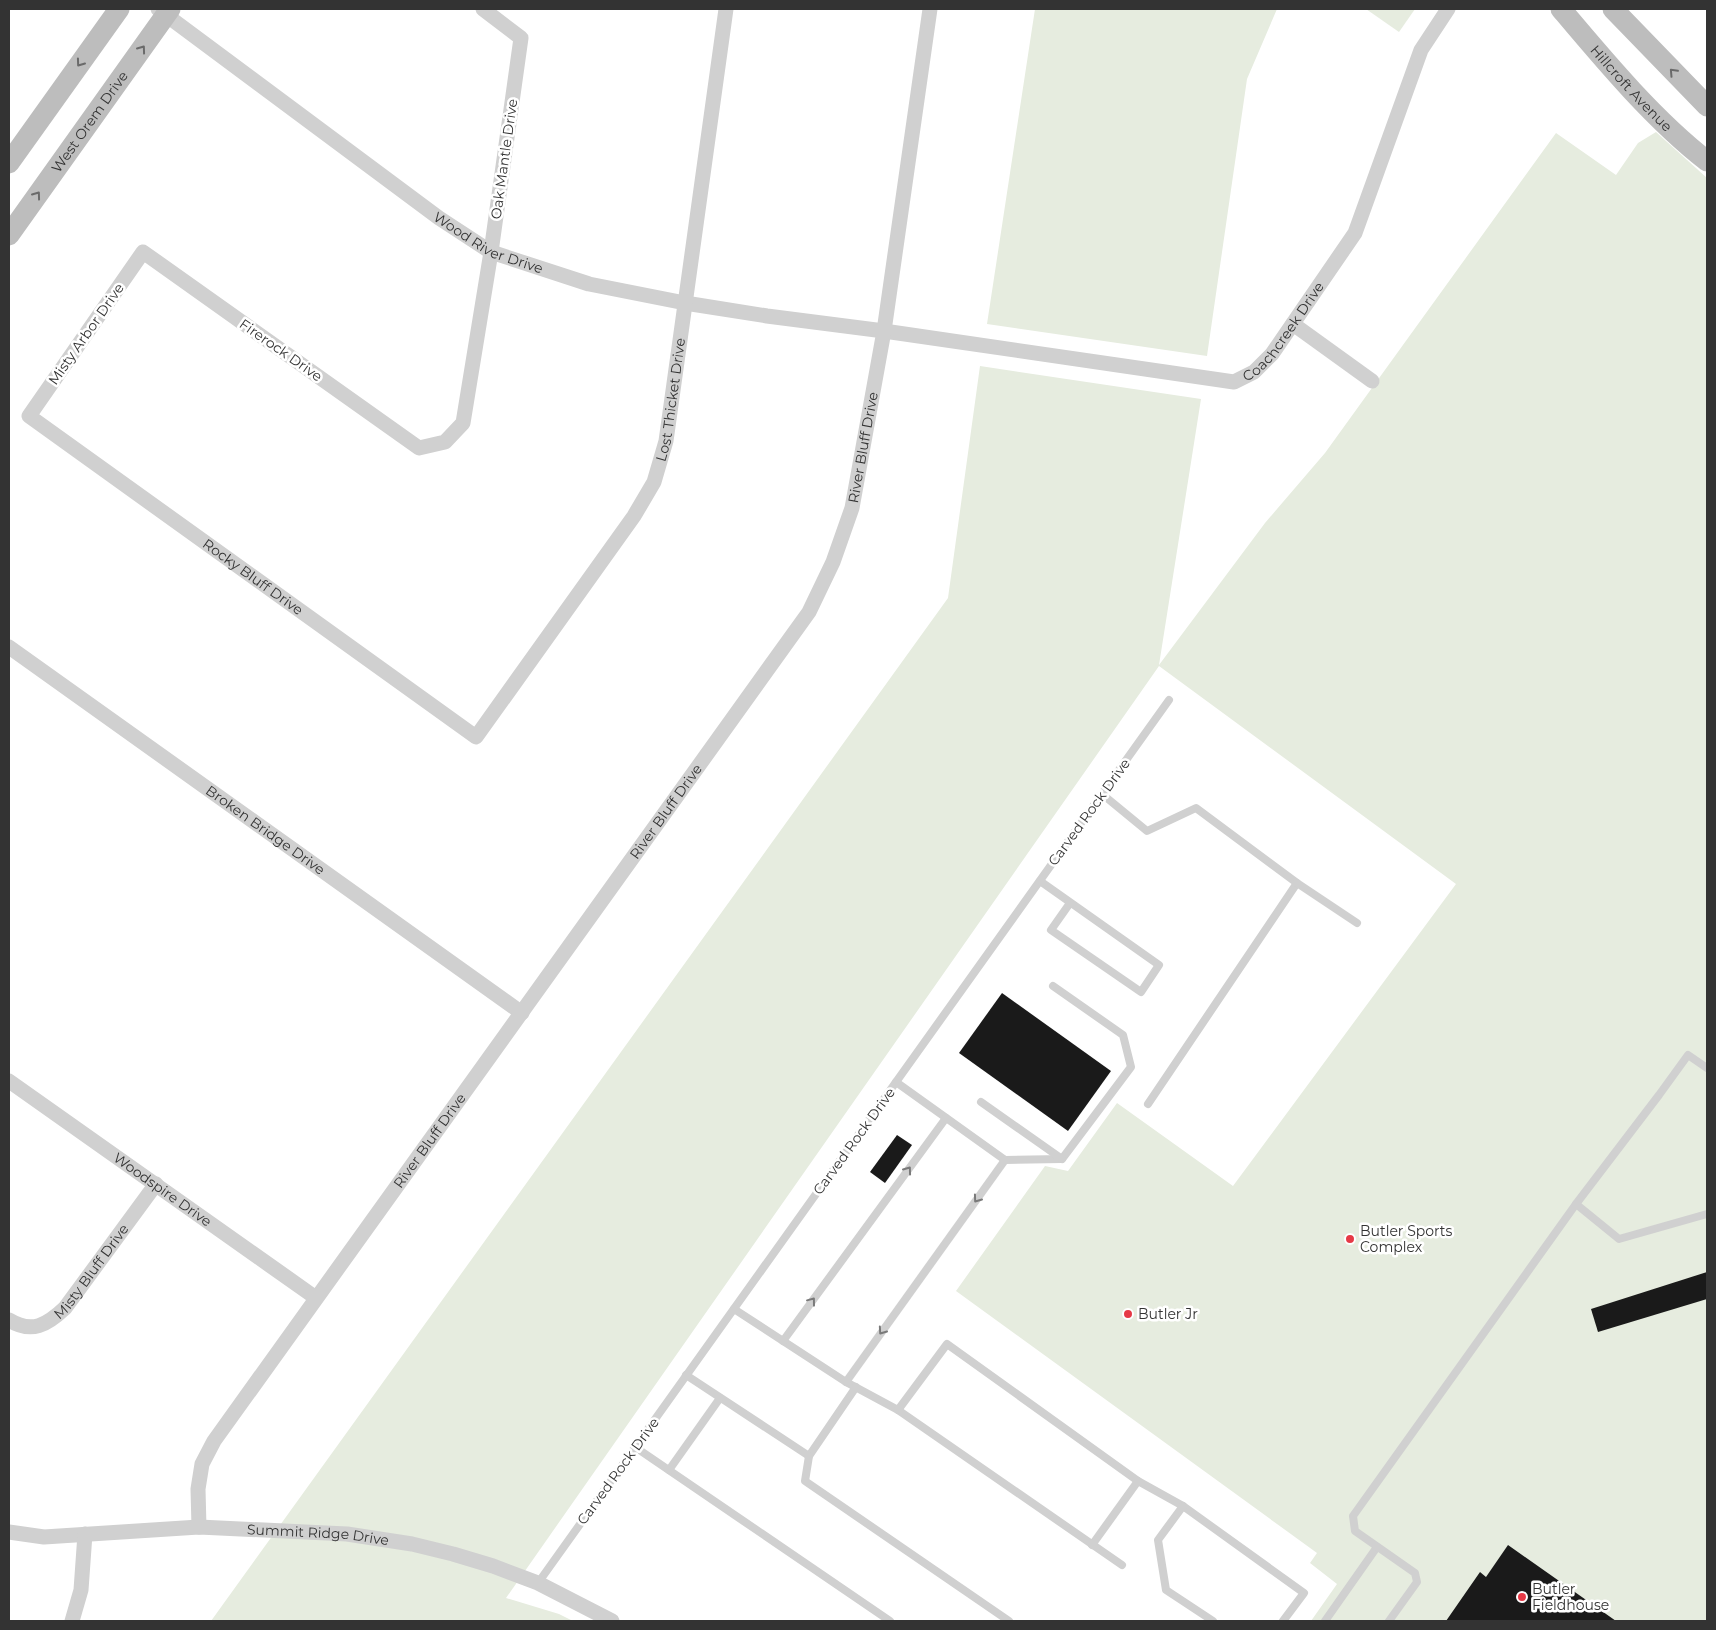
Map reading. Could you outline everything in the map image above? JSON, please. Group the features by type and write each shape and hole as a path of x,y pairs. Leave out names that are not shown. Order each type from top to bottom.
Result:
{"main road":[{"path":"9,163 119,9"},
{"name":"Hillcroft Avenue","path":"1561,9 1590,44 1662,121 1704,153"},
{"path":"1613,9 1707,106"},
{"name":"West Orem Drive","path":"9,235 165,11"}],"street":[{"name":"Oak Mantle Drive","path":"419,448 445,442 463,423 491,252 521,38 483,9"},
{"name":"Lost Thicket Drive","path":"476,737 634,516 654,482 666,441 726,9"},
{"name":"River Bluff Drive","path":"199,1527 198,1489 202,1464 214,1442 809,612 833,562 852,508 884,331 930,9"},
{"name":"Coachcreek Drive","path":"884,331 1234,382 1254,372 1272,354 1355,233 1421,50 1448,9"},
{"name":"Wood River Drive","path":"165,11 439,218 491,252 589,284 685,303 884,331"},
{"name":"Firerock Drive","path":"143,252 419,448"},
{"name":"Misty Arbor Drive","path":"29,416 143,252"},
{"path":"1292,324 1372,381"},
{"name":"Rocky Bluff Drive","path":"29,416 476,737"},
{"name":"Broken Bridge Drive","path":"9,647 522,1012"},
{"name":"Woodspire Drive","path":"9,1081 316,1298"},
{"name":"Misty Bluff Drive","path":"9,1320 21,1328 40,1326 54,1318 65,1308 156,1184"},
{"name":"Summit Ridge Drive","path":"9,1532 44,1537 199,1527 347,1534 412,1544 454,1554 538,1583 612,1621"},
{"path":"72,1621 81,1590 85,1534"}],"lane":[{"name":"Carved Rock Drive","path":"538,1583 1169,700"},
{"path":"1102,794 1147,831 1196,808 1296,883 1357,923"},
{"path":"1040,881 1159,965 1141,992 1051,930 1070,903"},
{"path":"1148,1104 1296,883"},
{"path":"1053,986 1122,1035 1131,1067 1062,1159"},
{"path":"1389,1621 1417,1582 1415,1573 1355,1531 1353,1516 1576,1204 1688,1054 1707,1068"},
{"path":"896,1082 1005,1160 1062,1159"},
{"path":"981,1102 1062,1159"},
{"path":"783,1341 946,1118"},
{"path":"846,1382 1005,1160"},
{"path":"1576,1204 1619,1239 1707,1214"},
{"path":"734,1309 846,1382 898,1410 1122,1565"},
{"path":"898,1410 947,1344 1138,1481 1183,1506 1304,1593 1283,1621"},
{"path":"686,1375 809,1456"},
{"path":"856,1387 809,1456 805,1481 1009,1621"},
{"path":"669,1470 720,1398"},
{"path":"636,1447 890,1621"},
{"path":"1092,1545 1138,1481"},
{"path":"1183,1506 1158,1540 1166,1590 1213,1621"},
{"path":"1325,1621 1377,1547"}],"shaded area":[{"path":"1035,9 1277,9 1247,79 1207,356 987,324"},
{"path":"1366,9 1415,9 1399,32"},
{"path":"1656,132 1707,178 1707,1621 1311,1621 1337,1584 1310,1563 1317,1553 956,1291 1045,1166 1068,1171 1117,1103 1233,1186 1456,884 1159,666 506,1598 559,1614 573,1621 211,1621 948,598 980,366 1201,399 1159,665 1265,523 1325,453 1556,133 1616,175 1638,143"}],"building":[{"path":"1002,993 1111,1071 1068,1131 959,1053"},
{"path":"897,1135 912,1145 885,1183 870,1172"},
{"path":"1707,1272 1707,1299 1598,1332 1591,1309"},
{"name":"Butler Fieldhouse","path":"1508,1545 1616,1621 1446,1621 1480,1572 1486,1577"}],"place":[{"name":"Butler Sports Complex","path":"1350,1239"},
{"name":"Butler Jr","path":"1128,1314"},
{"name":"Butler Fieldhouse","path":"1522,1597"}]}
